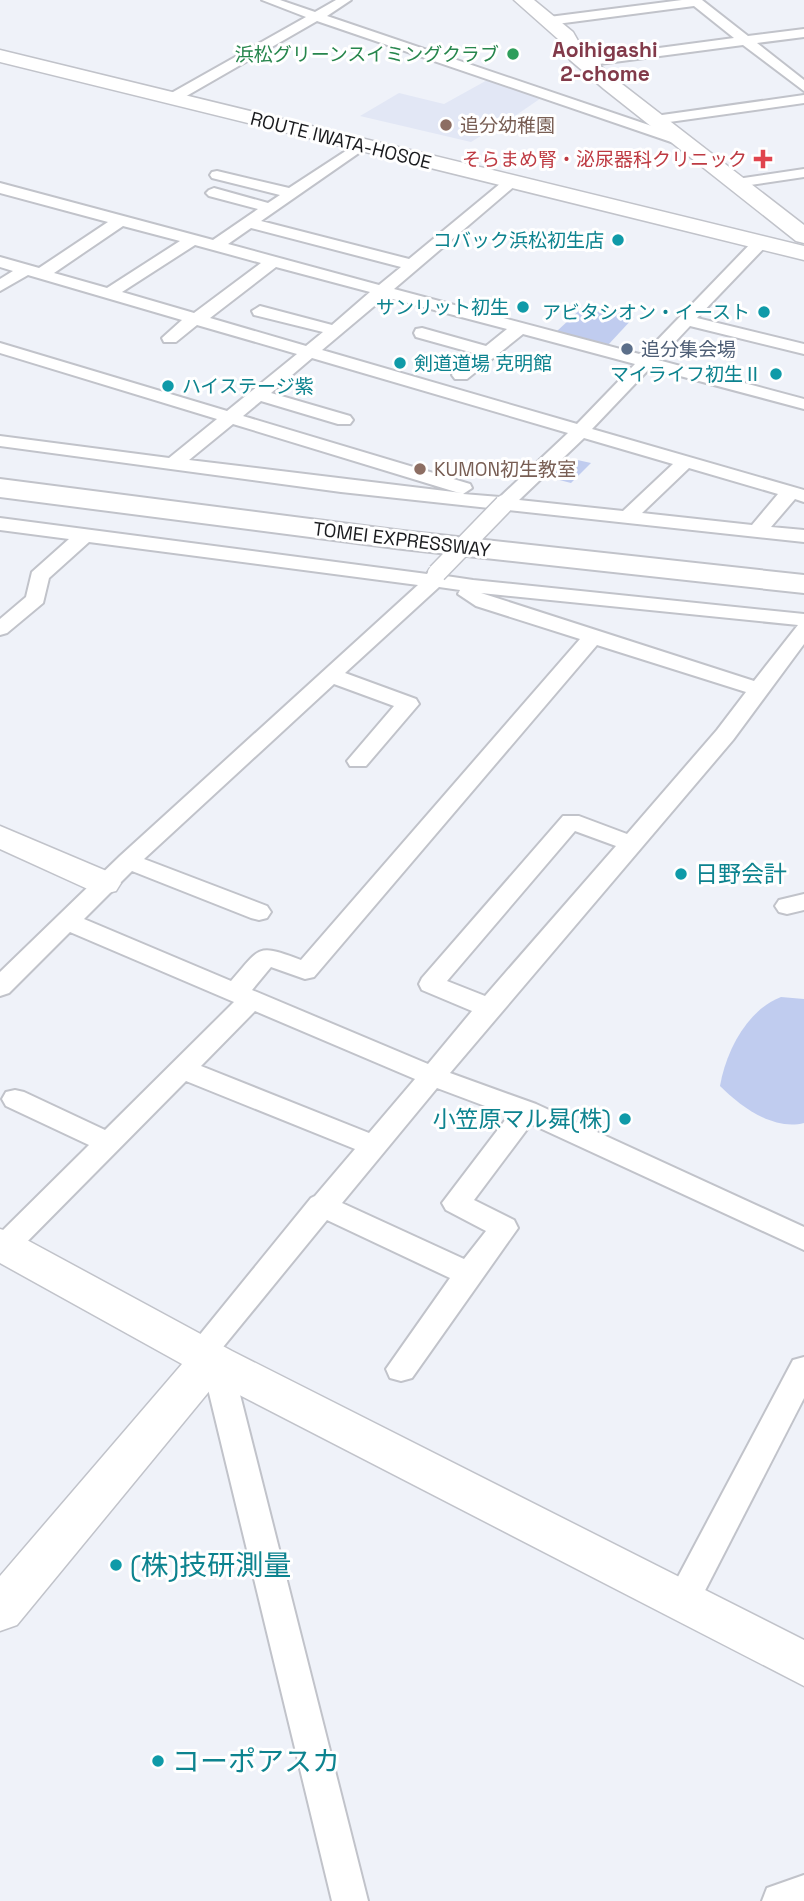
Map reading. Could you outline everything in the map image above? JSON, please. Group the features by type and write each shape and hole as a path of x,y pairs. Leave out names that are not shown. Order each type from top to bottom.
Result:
{"highway":[{"name":"TOMEI EXPRESSWAY","path":"0,471 411,524 804,567"},
{"name":"TOMEI EXPRESSWAY","path":"0,488 403,540 804,584"}],"street":[{"path":"268,0 682,141"},
{"path":"171,99 345,0"},
{"path":"523,0 566,36 577,56 804,236"},
{"path":"550,21 695,1 804,86"},
{"path":"584,61 804,33"},
{"name":"ROUTE IWATA-HOSOE","path":"0,56 804,253"},
{"path":"655,120 804,99"},
{"path":"217,245 361,145"},
{"path":"737,183 804,173"},
{"path":"217,175 292,193"},
{"path":"173,464 312,352 412,265 488,206 512,181"},
{"path":"0,188 804,404"},
{"path":"214,194 270,208"},
{"path":"0,286 33,272 121,220"},
{"path":"249,223 412,265"},
{"path":"109,294 194,239"},
{"path":"0,987 116,872 436,577 761,242"},
{"path":"170,338 274,261"},
{"path":"0,262 797,494"},
{"path":"273,309 337,331"},
{"path":"684,320 804,349"},
{"path":"461,375 519,328"},
{"path":"422,333 489,352"},
{"path":"0,348 506,503"},
{"path":"259,395 344,420"},
{"path":"0,441 173,464 804,536"},
{"path":"627,517 686,461"},
{"path":"760,531 762,522 797,494"},
{"path":"0,524 83,537 436,577 473,586 804,620"},
{"path":"0,629 36,599 39,576 83,537"},
{"path":"473,586 468,594 484,602 760,690"},
{"path":"0,1610 209,1359 321,1205 725,735 804,630"},
{"path":"593,637 305,971 267,956 244,996 180,1068 2,1247 209,1359 804,1664"},
{"path":"330,674 408,704 358,761"},
{"path":"489,1008 431,984 571,821 632,844"},
{"path":"0,836 259,912"},
{"path":"67,921 432,1076 527,1111 804,1239"},
{"path":"180,1068 372,1145"},
{"path":"15,1099 106,1142"},
{"path":"401,1369 504,1228 456,1203 527,1111"},
{"path":"321,1205 469,1274"},
{"path":"209,1359 350,1901"},
{"path":"683,1600 804,1369"},
{"path":"780,1901 804,1893"}],"shaded area":[{"path":"491,78 544,96 512,118 502,116 487,125 494,128 471,142 360,116 399,93 444,104"},
{"path":"584,306 634,317 608,345 556,332"},
{"path":"564,457 591,463 571,483 544,476"},
{"path":"781,997 804,999 804,1123 792,1125 758,1115 720,1086 727,1059 740,1033 758,1011"}],"place":[{"name":"浜松グリーンスイミングクラブ","path":"513,54"},
{"name":"追分幼稚園","path":"446,125"},
{"name":"そらまめ腎・泌尿器科クリニック","path":"763,159"},
{"name":"コバック浜松初生店","path":"618,240"},
{"name":"サンリット初生","path":"523,307"},
{"name":"アビタシオン・イースト","path":"764,312"},
{"name":"追分集会場","path":"627,349"},
{"name":"剣道道場 克明館","path":"400,363"},
{"name":"マイライフ初生Ⅱ","path":"776,374"},
{"name":"ハイステージ紫","path":"168,386"},
{"name":"KUMON初生教室","path":"420,469"},
{"name":"日野会計","path":"681,874"},
{"name":"小笠原マル曻(株)","path":"625,1119"},
{"name":"(株)技研測量","path":"116,1565"},
{"name":"コーポアスカ","path":"158,1761"}],"district":[{"name":"Aoihigashi 2-chome","path":"605,62"}]}
